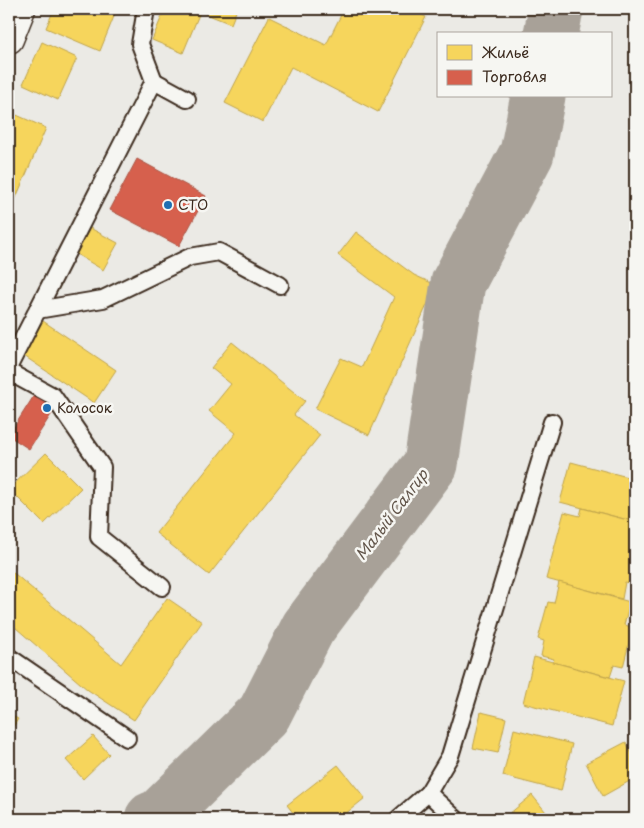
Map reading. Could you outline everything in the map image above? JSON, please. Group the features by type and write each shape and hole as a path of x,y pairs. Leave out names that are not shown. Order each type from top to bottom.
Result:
{"main road":[{"path":"9,40 21,9"}],"lane":[{"path":"146,9 140,44 154,81 187,99"},
{"path":"9,366 154,81"},
{"path":"37,310 103,299 190,257 219,252 280,285"},
{"path":"9,372 53,396 102,467 99,537 162,586"},
{"path":"398,819 428,793 450,756 552,422"},
{"path":"9,657 127,738"},
{"path":"428,793 456,819"}],"building: Жильё":[{"path":"54,9 117,9 100,51 46,28"},
{"path":"165,9 192,9 200,12 183,53 152,40"},
{"path":"194,9 237,9 231,24"},
{"path":"344,9 409,9 426,17 378,112 291,67 263,122 225,103 269,17 326,45"},
{"path":"42,42 77,58 58,100 23,84"},
{"path":"12,113 46,128 9,214 9,120"},
{"path":"90,228 118,243 103,270 76,254"},
{"path":"356,232 414,275 436,285 369,435 315,409 341,358 362,367 394,297 338,255"},
{"path":"43,321 116,370 94,403 21,354"},
{"path":"232,342 305,401 294,415 320,435 209,575 156,533 236,433 209,411 231,384 211,368"},
{"path":"46,453 81,488 44,524 9,489"},
{"path":"571,462 635,479 635,508 632,521 560,502"},
{"path":"582,508 635,522 635,573 632,584 625,582 622,599 546,579 564,512 580,516"},
{"path":"9,569 121,664 167,598 202,622 134,720 88,690 9,622"},
{"path":"559,582 630,602 624,625 633,627 623,667 614,665 610,677 553,662 554,659 541,656 544,641 538,639 548,602 554,603"},
{"path":"534,657 624,681 612,726 523,703"},
{"path":"481,712 506,718 498,753 473,748"},
{"path":"9,714 18,719 9,734"},
{"path":"514,729 572,744 561,791 503,776"},
{"path":"93,736 109,754 83,779 66,760"},
{"path":"626,742 635,760 635,778 603,796 586,763"},
{"path":"338,765 365,798 339,819 298,819 287,805"},
{"path":"532,795 550,817 548,819 503,819"}],"building: Торговля":[{"path":"137,159 206,196 179,246 110,210"},
{"path":"35,394 56,407 29,449 9,435"}],"waterway":[{"name":"Малый Салгир","path":"551,32 556,9"},
{"name":"Малый Салгир","path":"152,819 160,816 264,714 308,628 431,464 458,283 527,153 538,98"}],"place":[{"name":"СТО","path":"168,205"},
{"name":"Колосок","path":"47,408"}]}
